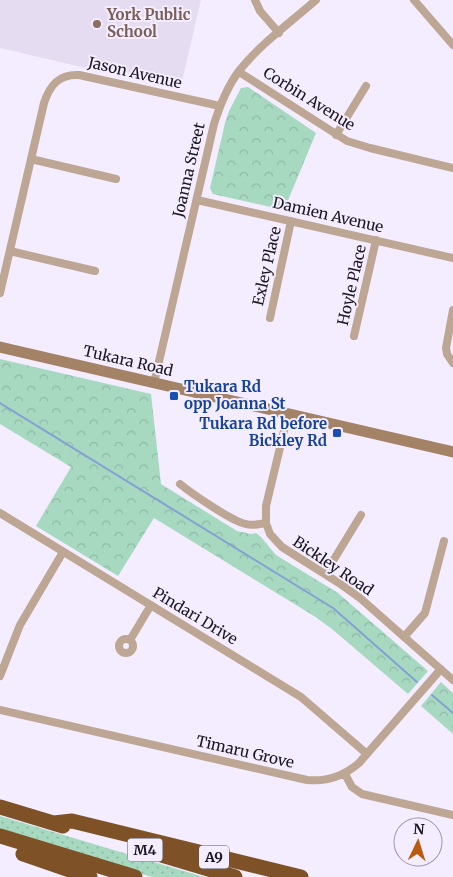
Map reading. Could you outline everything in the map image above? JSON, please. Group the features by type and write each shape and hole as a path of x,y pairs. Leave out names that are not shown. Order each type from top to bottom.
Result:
{"highway":[{"name":"M4","path":"0,807 235,877"},
{"name":"A9","path":"54,823 72,821 301,877"},
{"name":"M4","path":"0,836 135,877"},
{"path":"0,846 90,877"}],"street":[{"path":"255,0 260,11 279,33"},
{"name":"Joanna Street","path":"154,383 214,124 220,106 239,72 252,56 316,0"},
{"path":"414,0 453,45"},
{"name":"Corbin Avenue","path":"239,72 347,141 453,168"},
{"name":"Jason Avenue","path":"0,293 47,94 56,81 70,74 79,75 220,106"},
{"path":"336,135 366,86"},
{"path":"31,159 116,179"},
{"name":"Damien Avenue","path":"197,200 453,258"},
{"name":"Exley Place","path":"270,318 292,221"},
{"name":"Hoyle Place","path":"354,336 376,240"},
{"path":"10,252 95,271"},
{"path":"453,310 444,356 453,363"},
{"name":"Tukara Road","path":"0,347 453,452"},
{"path":"180,484 189,492 240,522 252,525 266,523 266,506 288,414"},
{"name":"Pindari Drive","path":"0,513 301,697 367,754"},
{"path":"325,574 361,515"},
{"name":"Bickley Road","path":"266,523 274,539 282,547 355,594 453,680"},
{"path":"404,637 425,613 444,541"},
{"path":"0,676 20,625 63,552"},
{"path":"130,640 151,605"},
{"name":"Timaru Grove","path":"0,710 307,780 325,780 345,774 359,763 441,669"},
{"path":"345,774 352,787 362,794 453,815"}],"shaded area":[{"name":"York Public School","path":"0,0 201,0 180,90 171,88 171,83 91,64 90,69 0,48"}],"green space":[{"path":"248,87 316,133 284,210 213,194 210,188 229,111 241,88"},
{"path":"0,359 151,394 161,484 237,531 251,534 256,533 276,555 338,593 428,671 408,694 314,616 154,518 118,576 36,526 71,467 0,424"},
{"path":"441,682 453,693 453,734 421,706"},
{"path":"0,816 204,877 152,877 0,831"}],"waterway":[{"path":"0,403 333,608 417,682"},
{"path":"432,695 453,713"}],"place":[{"name":"York Public School","path":"97,24"},
{"name":"Tukara Rd opp Joanna St","path":"174,396"},
{"name":"Tukara Rd before Bickley Rd","path":"337,433"}]}
